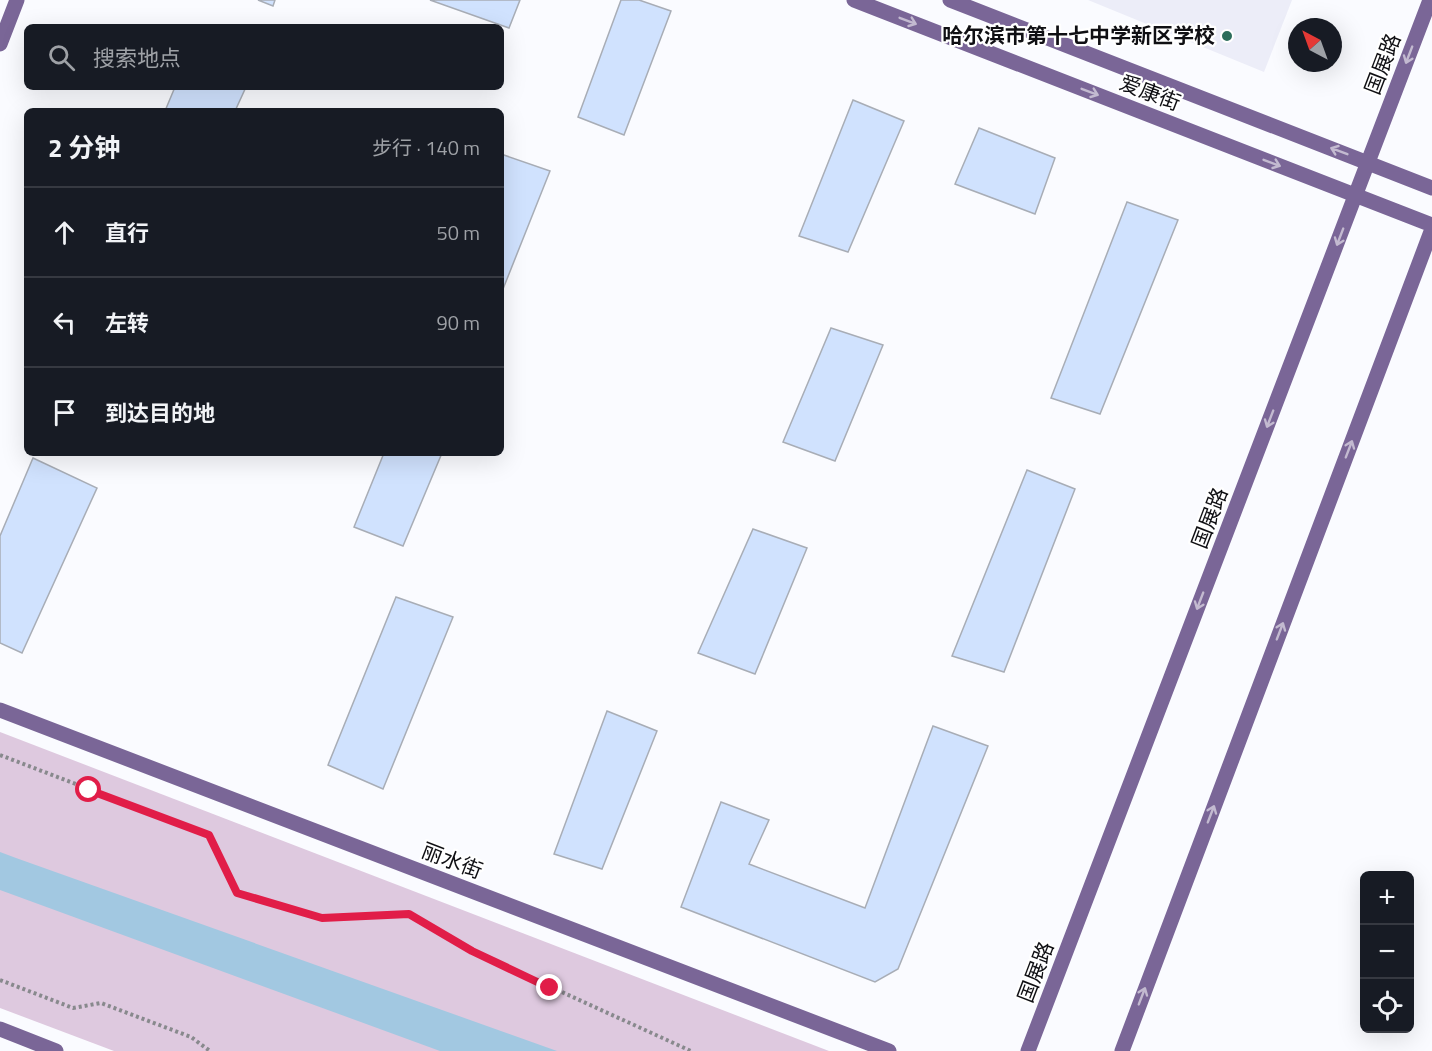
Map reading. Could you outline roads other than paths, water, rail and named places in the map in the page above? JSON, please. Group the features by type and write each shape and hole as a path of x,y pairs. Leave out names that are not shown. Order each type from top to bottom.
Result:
{"main road":[{"path":"0,44 17,0"},
{"name":"爱康街","path":"854,0 1432,227"},
{"name":"爱康街","path":"950,0 1432,188"},
{"name":"国展路","path":"1028,1051 1430,0"},
{"path":"1122,1051 1432,227"},
{"name":"丽水街","path":"0,710 889,1051"},
{"path":"0,1029 56,1051"}],"water":[{"path":"0,852 557,1051 440,1051 0,890"}],"place":[{"name":"哈尔滨市第十七中学新区学校","path":"1227,36"}]}
